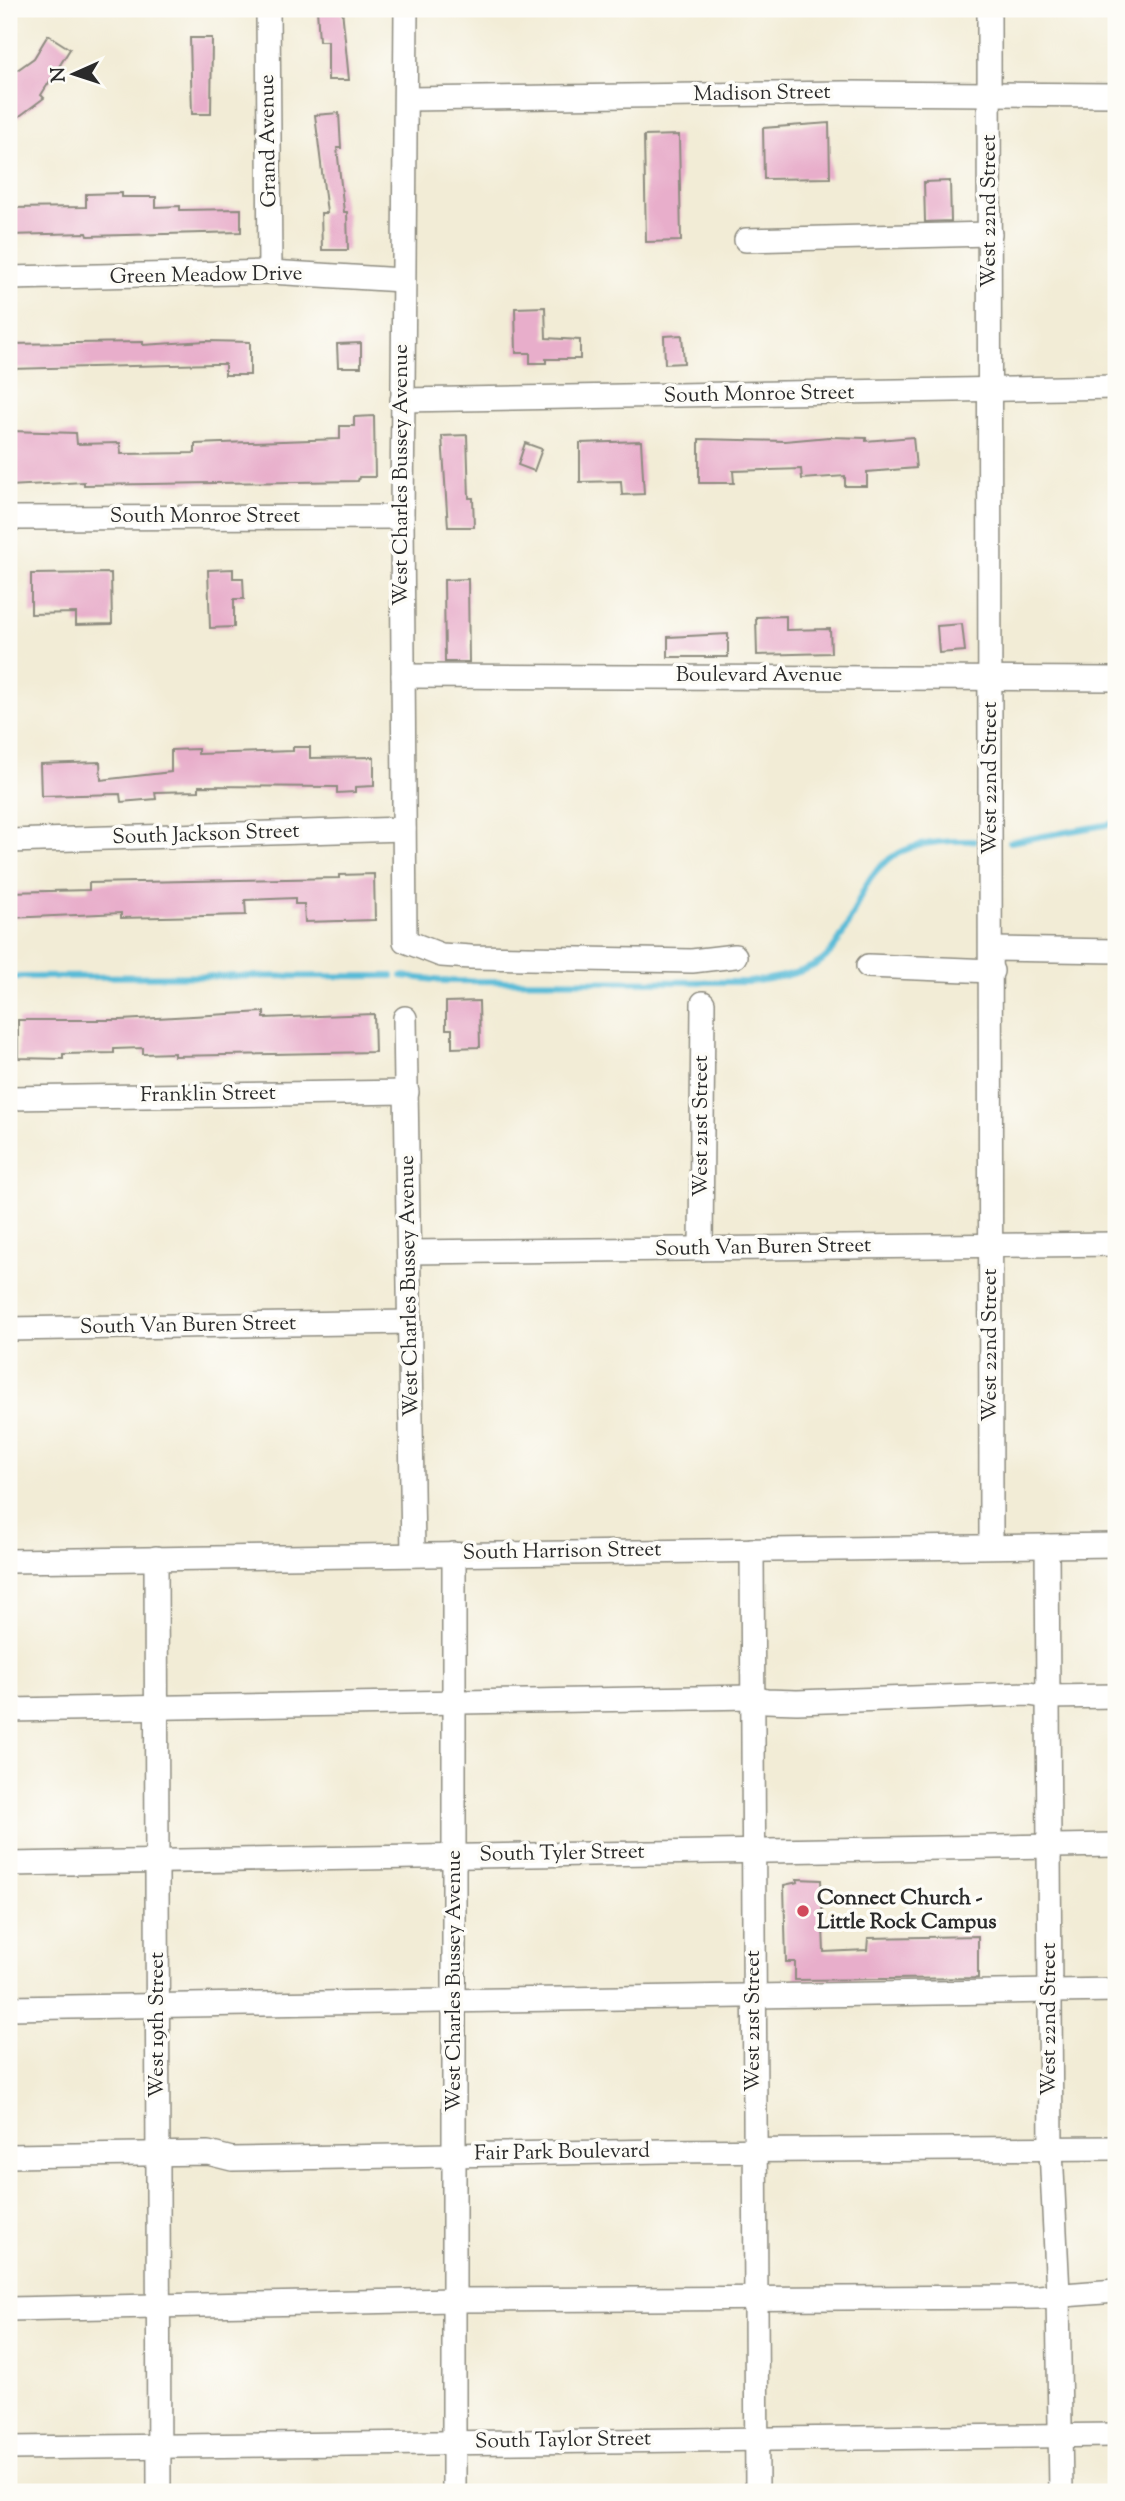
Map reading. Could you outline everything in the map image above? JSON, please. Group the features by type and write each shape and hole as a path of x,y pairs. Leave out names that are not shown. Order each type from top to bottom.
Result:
{"street":[{"name":"Grand Avenue","path":"268,9 270,272"},
{"name":"West Charles Bussey Avenue","path":"407,9 402,280 405,941 441,955 471,957 692,961 735,956"},
{"name":"West 22nd Street","path":"989,9 991,1546"},
{"name":"Madison Street","path":"407,99 844,93 1116,95"},
{"path":"746,240 990,234"},
{"name":"Green Meadow Drive","path":"9,278 270,272 402,280"},
{"name":"South Monroe Street","path":"402,400 1116,387"},
{"name":"South Monroe Street","path":"9,518 402,517"},
{"name":"Boulevard Avenue","path":"402,676 1116,678"},
{"name":"South Jackson Street","path":"9,841 404,830"},
{"path":"868,966 1116,951"},
{"name":"West 21st Street","path":"701,1249 703,1003"},
{"name":"West Charles Bussey Avenue","path":"405,1018 413,1555"},
{"name":"Franklin Street","path":"9,1098 407,1093"},
{"name":"South Van Buren Street","path":"409,1252 1116,1244"},
{"name":"South Van Buren Street","path":"9,1329 410,1322"},
{"name":"South Harrison Street","path":"9,1561 1116,1545"},
{"name":"West 22nd Street","path":"1047,1546 1051,2150 1058,2293 1060,2492"},
{"name":"West 21st Street","path":"751,1550 757,2492"},
{"name":"West Charles Bussey Avenue","path":"454,1554 454,2492"},
{"name":"West 19th Street","path":"156,1558 159,2492"},
{"path":"9,1710 752,1698 797,1702 1029,1693 1048,1697 1116,1696"},
{"name":"South Tyler Street","path":"9,1864 1116,1845"},
{"path":"9,2008 1116,1990"},
{"name":"Fair Park Boulevard","path":"9,2156 208,2153 232,2159 755,2150 1116,2148"},
{"path":"9,2309 454,2300 1038,2297 1058,2293 1116,2291"},
{"name":"South Taylor Street","path":"9,2448 1116,2435"}],"building":[{"path":"317,9 342,9 349,80 328,80 328,41 319,41"},
{"path":"48,35 70,49 41,95 44,98 9,124 9,76 34,58"},
{"path":"190,38 212,38 211,114 192,114"},
{"path":"339,113 341,148 337,148 344,212 347,212 348,250 322,250 321,213 327,213 315,115"},
{"path":"829,123 830,178 764,179 763,128"},
{"path":"679,135 681,241 646,242 644,136"},
{"path":"950,181 951,221 925,222 924,182"},
{"path":"122,193 122,197 156,197 156,207 180,206 180,210 241,209 241,232 9,235 9,208 86,207 86,194"},
{"path":"545,307 546,338 580,340 580,359 546,359 546,363 530,363 530,353 516,353 515,308"},
{"path":"682,335 684,363 665,364 664,336"},
{"path":"206,341 250,342 250,375 225,375 225,364 9,369 9,344 143,342 143,345"},
{"path":"361,343 361,367 338,367 337,344"},
{"path":"374,416 375,477 359,477 358,481 84,485 84,482 9,486 10,431 76,433 77,444 120,443 121,454 195,453 195,444 340,439 340,426 354,426 354,417"},
{"path":"467,435 469,498 473,498 474,527 448,527 442,436"},
{"path":"829,437 866,438 866,441 913,437 916,468 867,472 867,486 845,486 845,476 802,479 801,469 733,471 734,483 699,483 699,439 785,441"},
{"path":"641,441 644,494 622,495 621,481 580,482 580,443"},
{"path":"525,443 542,449 534,471 518,465"},
{"path":"233,569 233,578 243,578 244,599 234,599 234,627 210,628 208,570"},
{"path":"111,573 112,624 76,625 76,613 31,614 31,574"},
{"path":"468,579 469,662 445,662 444,580"},
{"path":"786,616 786,630 830,629 831,653 757,655 756,617"},
{"path":"962,624 965,651 939,653 937,626"},
{"path":"728,634 728,657 668,657 668,637"},
{"path":"293,747 310,747 310,758 374,757 374,786 355,787 355,792 337,793 337,787 199,786 199,791 155,792 156,799 121,802 120,794 41,796 40,764 100,762 101,780 171,772 171,750 198,749 198,754 293,751"},
{"path":"374,874 375,920 305,922 304,904 295,904 295,898 245,900 246,915 121,918 121,913 9,918 9,892 89,890 89,883 339,878 339,875"},
{"path":"479,1001 480,1047 452,1048 452,1029 446,1029 446,1002"},
{"path":"264,1012 264,1018 374,1014 375,1052 174,1056 174,1053 143,1054 143,1048 114,1049 114,1053 63,1054 63,1059 18,1058 18,1020 121,1020"},
{"name":"Connect Church - Little Rock Campus","path":"797,1879 821,1880 824,1952 867,1950 868,1938 978,1936 978,1978 795,1980 795,1962 786,1962 784,1885 798,1882"}],"waterway":[{"path":"1010,842 1116,823"},
{"path":"402,976 444,981 749,982 784,976 817,964 831,952 867,883 892,857 904,850 931,843 974,841"},
{"path":"9,977 392,976"}],"place":[{"name":"Connect Church - Little Rock Campus","path":"803,1911"}]}
